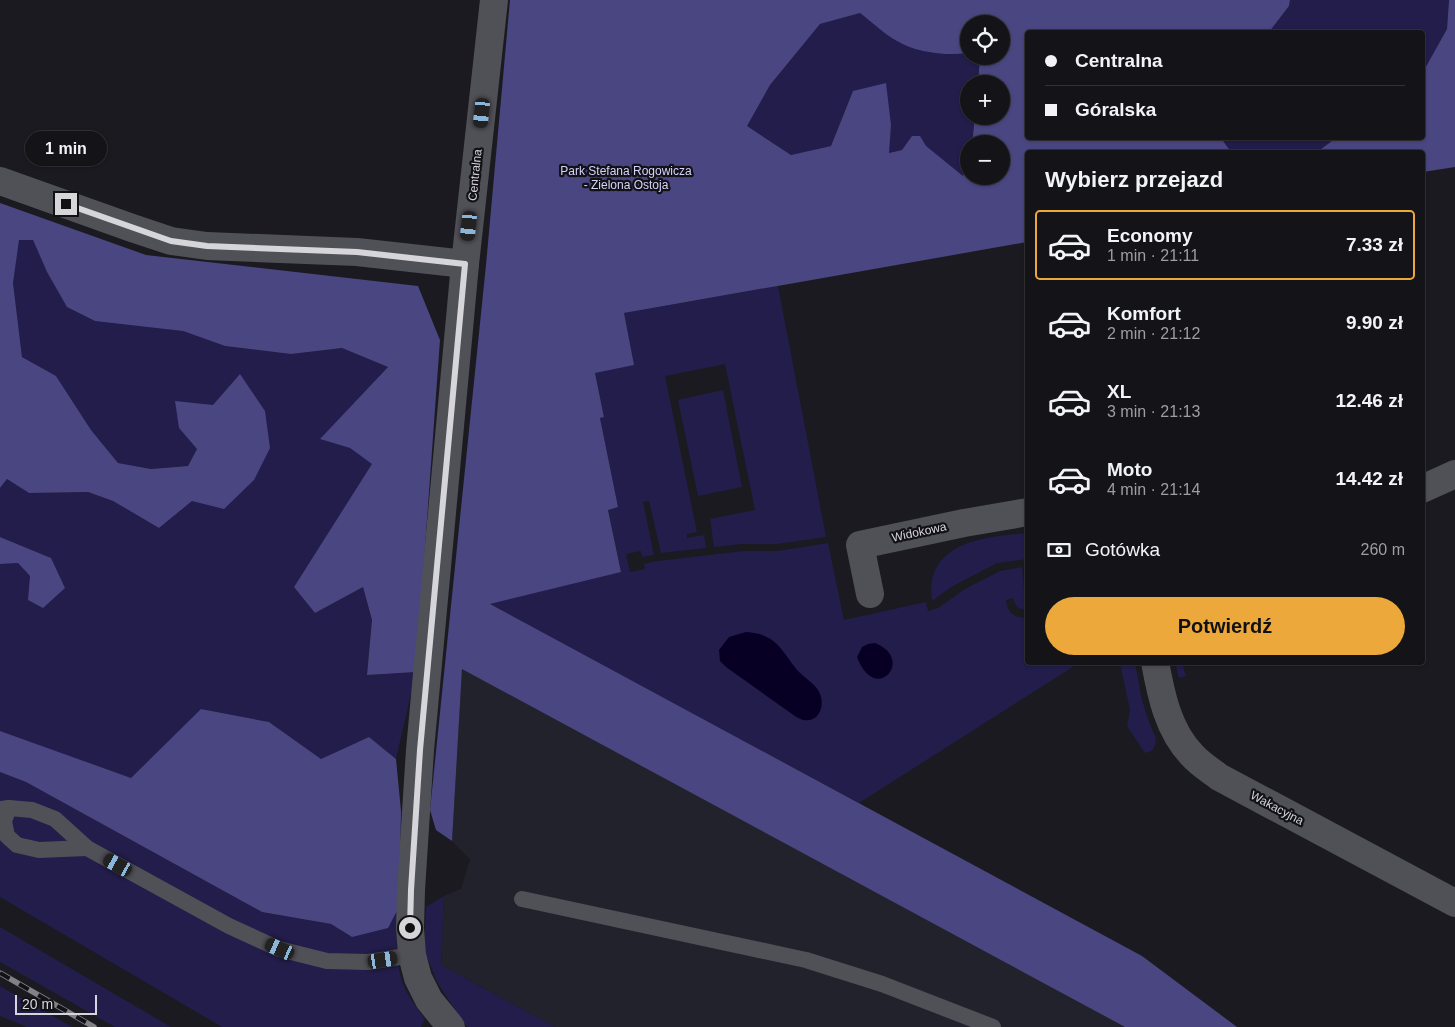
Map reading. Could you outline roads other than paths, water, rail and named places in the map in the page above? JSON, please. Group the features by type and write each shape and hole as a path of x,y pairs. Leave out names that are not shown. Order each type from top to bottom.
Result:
{"street":[{"name":"Centralna","path":"451,1027 429,1000 418,978 412,955 410,928 411,890 420,750 465,264 494,0"},
{"path":"0,181 171,241 207,246 357,252 465,264"},
{"path":"1425,488 1455,474"},
{"name":"Widokowa","path":"870,594 860,545 1025,513"},
{"name":"Wakacyjna","path":"1156,665 1165,708 1182,742 1202,764 1219,777 1455,903"}],"lane":[{"path":"87,848 39,850 18,845 7,836 4,821 5,808 32,810 55,819 87,848 229,926 280,949 327,962 368,962 412,955"},
{"path":"522,899 806,960 882,984 993,1027"}],"railway":[{"path":"0,973 94,1027"}],"park label":[{"name":"Park Stefana Rogowicza - Zielona Ostoja","path":"626,178"}]}
